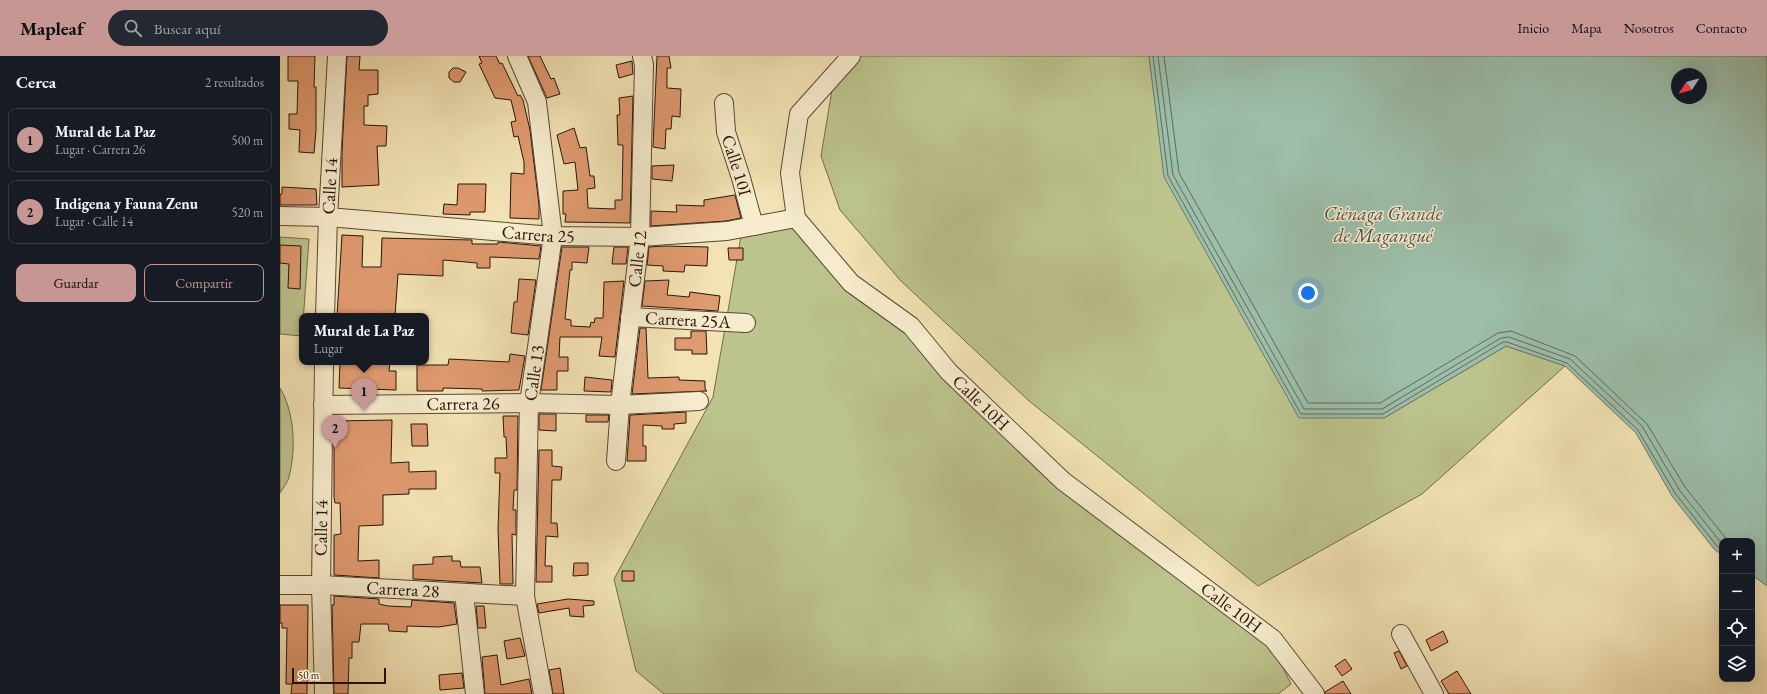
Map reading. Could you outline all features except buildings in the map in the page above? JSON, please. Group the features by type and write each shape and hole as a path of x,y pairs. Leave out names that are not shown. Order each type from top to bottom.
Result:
{"street":[{"name":"Calle 14","path":"325,313 328,217 337,56"},
{"name":"Calle 13","path":"517,56 537,102 553,236 529,403 525,596 543,694"},
{"name":"Calle 12","path":"616,461 620,405 640,237 644,65 642,56"},
{"path":"796,218 790,173 799,114 851,56"},
{"name":"Calle 10I","path":"724,103 726,132 741,178 754,226"},
{"name":"Carrera 25","path":"280,216 328,217 553,236 640,237 727,231 796,218"},
{"name":"Calle 10H","path":"796,218 851,283 911,326 949,372 1063,481 1273,639 1315,694"},
{"name":"Carrera 25A","path":"630,317 746,323"},
{"name":"Calle 14","path":"324,365 321,585 324,694"},
{"name":"Carrera 26","path":"323,405 529,403 620,405 699,401"},
{"name":"Carrera 28","path":"280,585 321,585 525,596"},
{"path":"464,593 475,694"},
{"path":"1401,634 1434,694"}],"green space":[{"path":"859,56 1149,56 1165,177 1384,418 1506,346 1565,366 1422,494 1258,586 1028,400 900,280 840,210 821,156 833,84"},
{"path":"795,221 909,329 946,374 1270,641 1291,684 1278,694 664,694 636,671 614,579 713,397 742,230"},
{"path":"280,237 309,239 304,313 299,313 299,336 280,334"},
{"path":"280,388 289,409 293,432 293,455 287,483 280,493"}],"water":[{"name":"Ciénaga Grande de Magangué","path":"1149,56 1767,56 1767,586 1755,577 1755,538 1719,538 1719,553 1714,549 1672,496 1636,433 1565,366 1506,346 1384,418 1299,418 1164,177"}],"place":[{"name":"Mural de La Paz","path":"364,411"},
{"name":"Indigena y Fauna Zenu","path":"335,448"}]}
